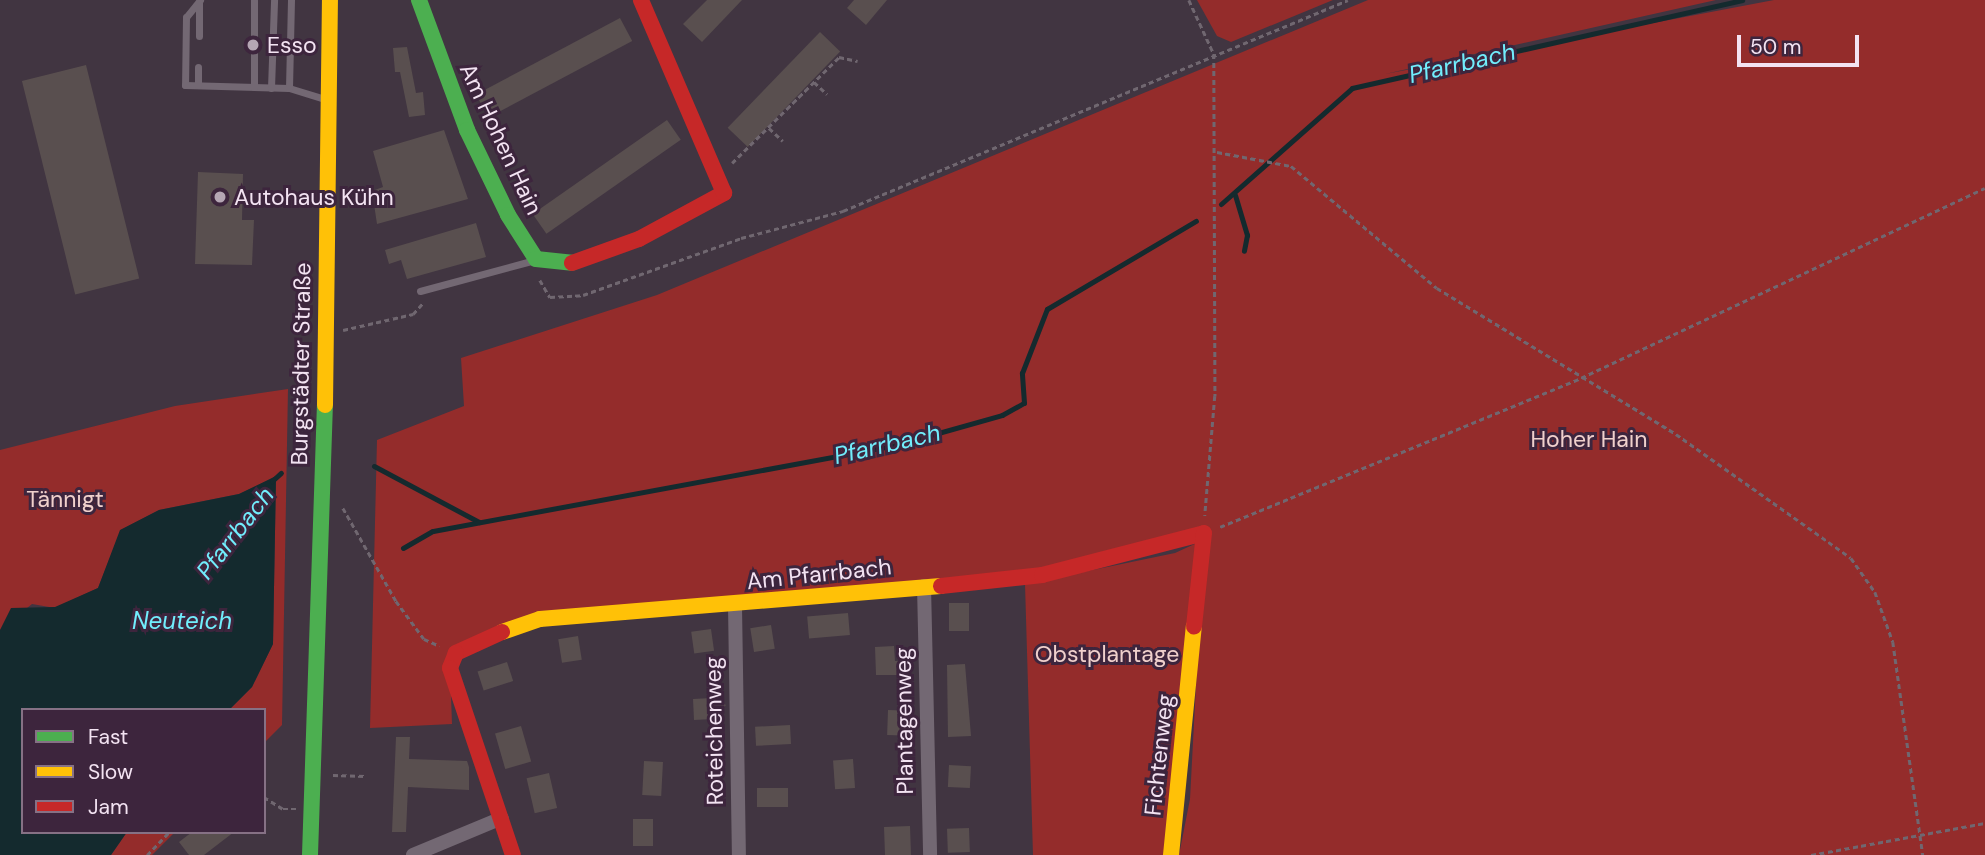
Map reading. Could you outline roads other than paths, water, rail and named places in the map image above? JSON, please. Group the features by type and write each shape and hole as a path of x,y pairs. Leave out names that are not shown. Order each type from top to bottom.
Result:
{"street":[{"name":"Burgstädter Straße","path":"310,855 315,774 322,488 330,0"},
{"name":"Am Hohen Hain","path":"419,0 467,130 537,259"},
{"path":"537,259 564,266 639,239 724,193 641,0"},
{"name":"Am Pfarrbach","path":"502,818 453,661 540,619 735,606 1042,575 1205,533"},
{"name":"Fichtenweg","path":"1171,855 1205,533"},
{"name":"Plantagenweg","path":"924,586 929,855"},
{"name":"Roteichenweg","path":"735,606 739,855"},
{"path":"413,855 502,818 513,855"}],"lane":[{"path":"254,0 254,87"},
{"path":"271,88 274,0"},
{"path":"289,88 291,0"},
{"path":"200,1 187,17 186,85 289,88 330,101"},
{"path":"199,36 200,1"},
{"path":"198,67 198,85"},
{"path":"421,291 537,259"}],"water":[{"name":"Neuteich","path":"276,476 273,644 252,687 231,708 21,708 21,834 126,834 111,855 0,855 0,630 11,608 55,607 98,588 120,530 159,510 239,494"}],"waterway":[{"name":"Pfarrbach","path":"1221,204 1352,88 1742,0"},
{"path":"1235,195 1247,235 1244,251"},
{"name":"Pfarrbach","path":"403,548 433,531 892,446 1002,415 1024,403 1022,373 1047,309 1196,221"},
{"name":"Pfarrbach","path":"374,466 479,522"},
{"name":"Pfarrbach","path":"272,481 281,473"}],"place":[{"name":"Esso","path":"253,45"},
{"name":"Autohaus Kühn","path":"220,197"}],"park label":[{"name":"Hoher Hain","path":"1589,439"},
{"name":"Tännigt","path":"65,499"},
{"name":"Obstplantage","path":"1107,654"}]}
